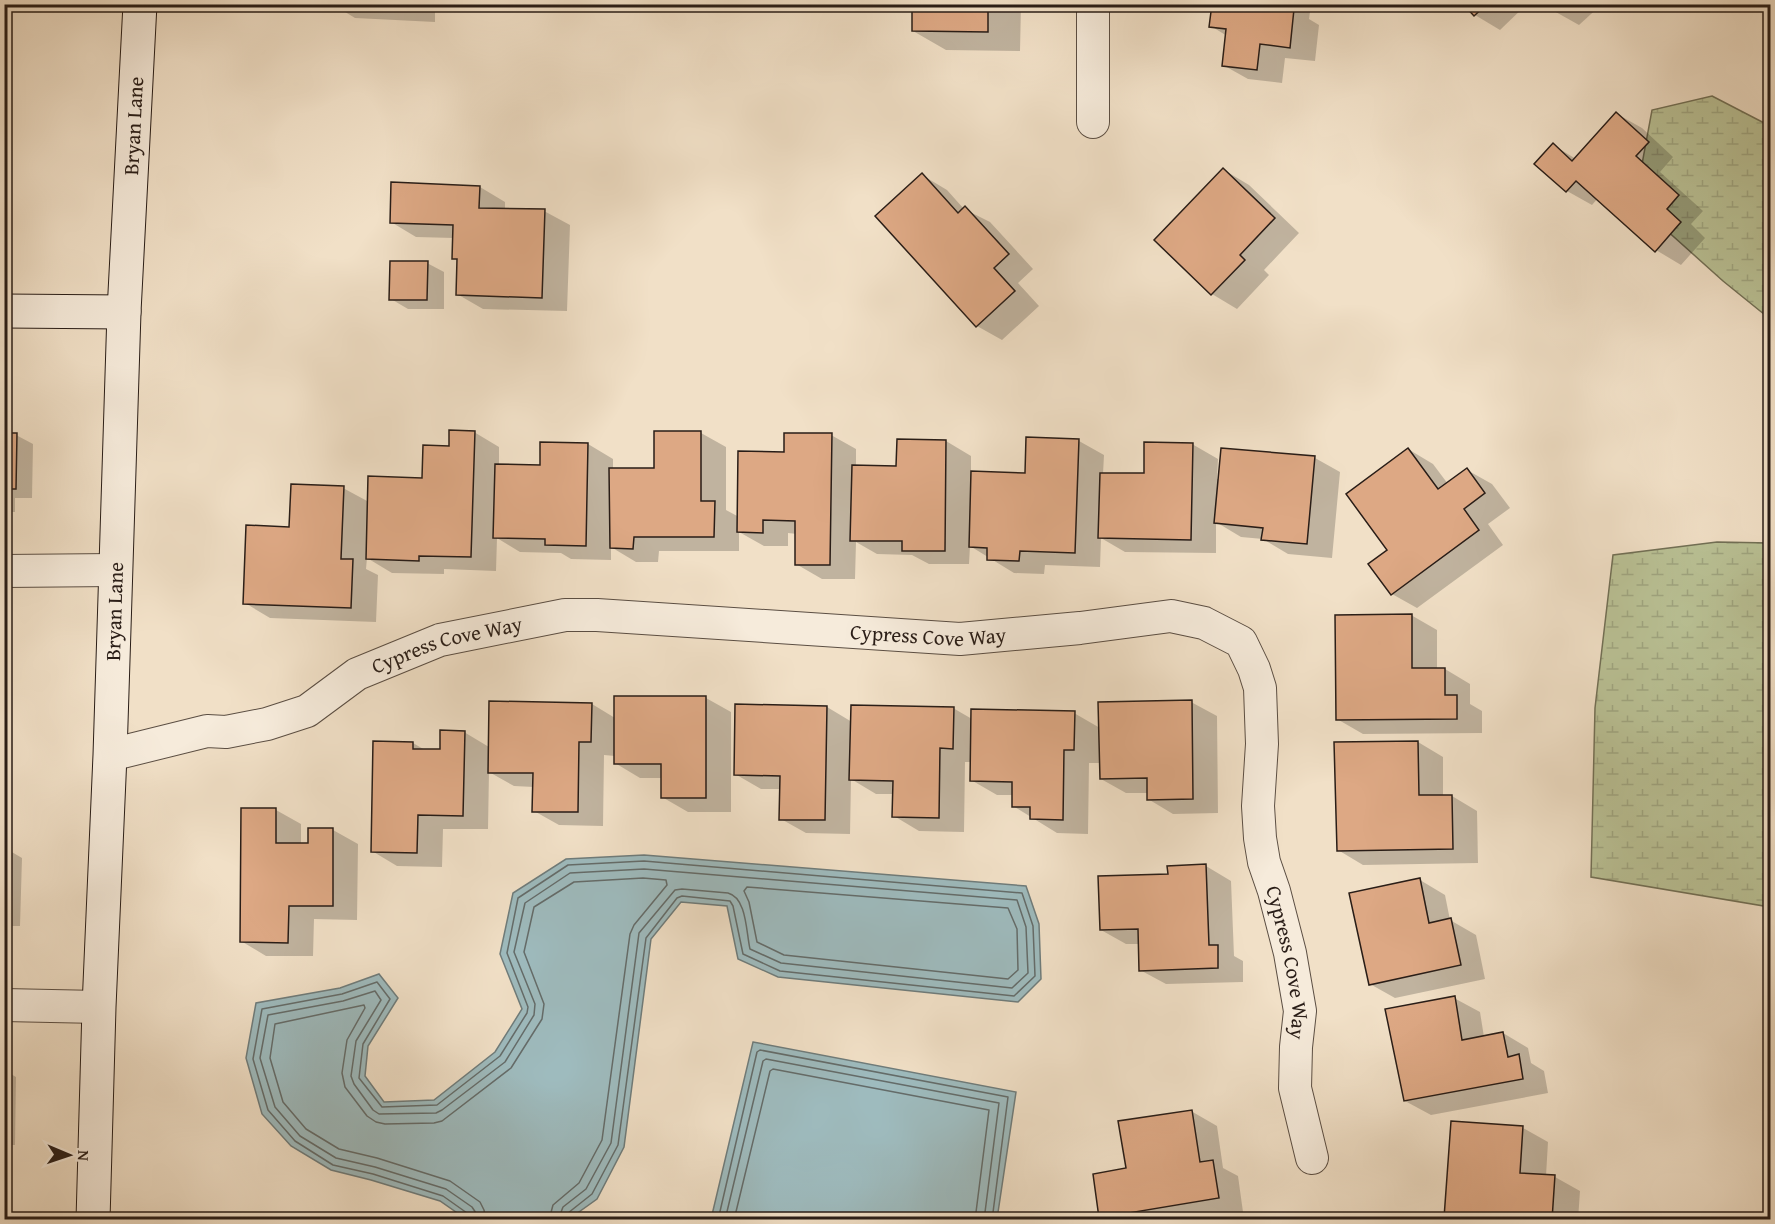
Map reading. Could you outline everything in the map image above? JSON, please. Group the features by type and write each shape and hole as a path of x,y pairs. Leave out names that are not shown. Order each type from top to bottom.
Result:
{"street":[{"name":"Bryan Lane","path":"93,1220 110,755 114,570 124,312 140,4"},
{"path":"1093,4 1093,122"},
{"path":"4,311 124,312"},
{"path":"4,571 114,570"},
{"name":"Cypress Cove Way","path":"110,755 207,731 226,732 267,724 307,711 357,674 440,640 565,615 597,615 960,639 1080,628 1171,616 1204,623 1241,642 1260,688 1262,744 1258,806 1260,838 1264,862 1290,953 1300,1011 1295,1088 1312,1158"},
{"path":"4,1005 99,1007"}],"green space":[{"path":"1712,96 1770,126 1770,319 1723,281 1635,202 1652,110"},
{"path":"1717,542 1770,543 1770,907 1591,877 1595,708 1613,555"}],"water":[{"path":"644,855 1026,886 1039,924 1041,979 1018,1002 778,977 738,959 727,906 681,902 651,939 624,1147 597,1199 569,1219 466,1219 440,1201 331,1170 291,1146 262,1114 246,1058 256,1003 340,988 379,974 398,998 368,1046 365,1076 384,1102 434,1100 495,1052 522,1009 500,954 513,893 566,859"},
{"path":"753,1042 1016,1092 997,1219 711,1219"}],"building":[{"path":"335,4 410,4 410,8"},
{"path":"912,4 988,4 988,32 912,31"},
{"path":"1212,4 1285,4 1284,8 1294,9 1290,48 1260,44 1257,70 1222,66 1226,29 1209,27"},
{"path":"1463,4 1487,4 1474,16"},
{"path":"1616,112 1649,142 1636,156 1679,195 1667,209 1681,222 1655,252 1576,181 1566,192 1534,164 1553,143 1572,161"},
{"path":"1223,168 1275,218 1240,255 1245,260 1211,295 1154,240"},
{"path":"922,173 958,213 965,206 1009,254 994,268 1015,291 976,327 875,216"},
{"path":"391,182 480,186 479,208 545,209 542,298 456,295 457,259 452,259 453,225 390,223"},
{"path":"390,261 428,261 427,300 389,300"},
{"path":"449,430 475,431 471,557 419,556 419,561 366,559 368,476 422,478 423,445 449,446"},
{"path":"654,431 701,431 701,501 715,501 714,537 634,537 633,549 610,548 609,468 654,468"},
{"path":"4,433 17,433 16,489 4,489"},
{"path":"784,433 832,433 830,565 795,565 795,521 763,520 763,533 737,532 738,451 784,452"},
{"path":"1026,437 1079,439 1075,553 1020,551 1019,561 987,560 987,548 969,547 971,471 1025,473"},
{"path":"897,439 946,440 945,551 902,551 902,541 850,541 852,465 896,466"},
{"path":"540,442 588,443 586,546 545,545 545,539 493,538 495,464 540,465"},
{"path":"1144,442 1193,443 1191,540 1098,538 1100,473 1144,473"},
{"path":"1221,448 1315,456 1307,544 1261,540 1263,528 1214,523"},
{"path":"1408,448 1438,489 1467,468 1485,493 1464,509 1479,530 1391,595 1368,564 1387,550 1346,494"},
{"path":"291,484 344,486 341,559 353,559 351,608 243,604 246,525 289,527"},
{"path":"1412,614 1412,668 1445,668 1445,695 1457,695 1457,719 1336,720 1335,615"},
{"path":"614,696 706,696 706,798 661,798 661,764 614,764"},
{"path":"1192,700 1193,799 1147,800 1147,778 1100,779 1098,702"},
{"path":"489,701 592,703 591,742 579,742 578,812 532,812 533,773 488,773"},
{"path":"735,704 827,706 825,820 779,820 780,776 734,775"},
{"path":"851,705 954,707 953,749 940,748 939,818 892,817 893,781 849,780"},
{"path":"971,709 1075,711 1074,750 1064,750 1063,820 1030,819 1030,807 1012,807 1012,782 970,781"},
{"path":"440,730 465,731 463,816 418,815 417,853 371,852 373,741 413,742 413,749 440,749"},
{"path":"1418,741 1419,795 1452,795 1453,849 1337,851 1334,742"},
{"path":"241,808 276,808 276,843 308,843 308,828 333,828 333,906 289,906 288,943 240,942"},
{"path":"1206,864 1209,945 1218,945 1218,968 1139,971 1138,929 1100,930 1098,876 1168,874 1167,866"},
{"path":"1420,878 1429,923 1451,918 1461,965 1369,985 1349,893"},
{"path":"1455,996 1462,1040 1503,1032 1508,1057 1519,1054 1523,1079 1404,1101 1385,1009"},
{"path":"1192,1110 1200,1162 1213,1160 1219,1198 1099,1218 1093,1174 1126,1168 1118,1121"},
{"path":"1451,1121 1523,1126 1520,1173 1555,1175 1552,1220 1444,1218"}]}
